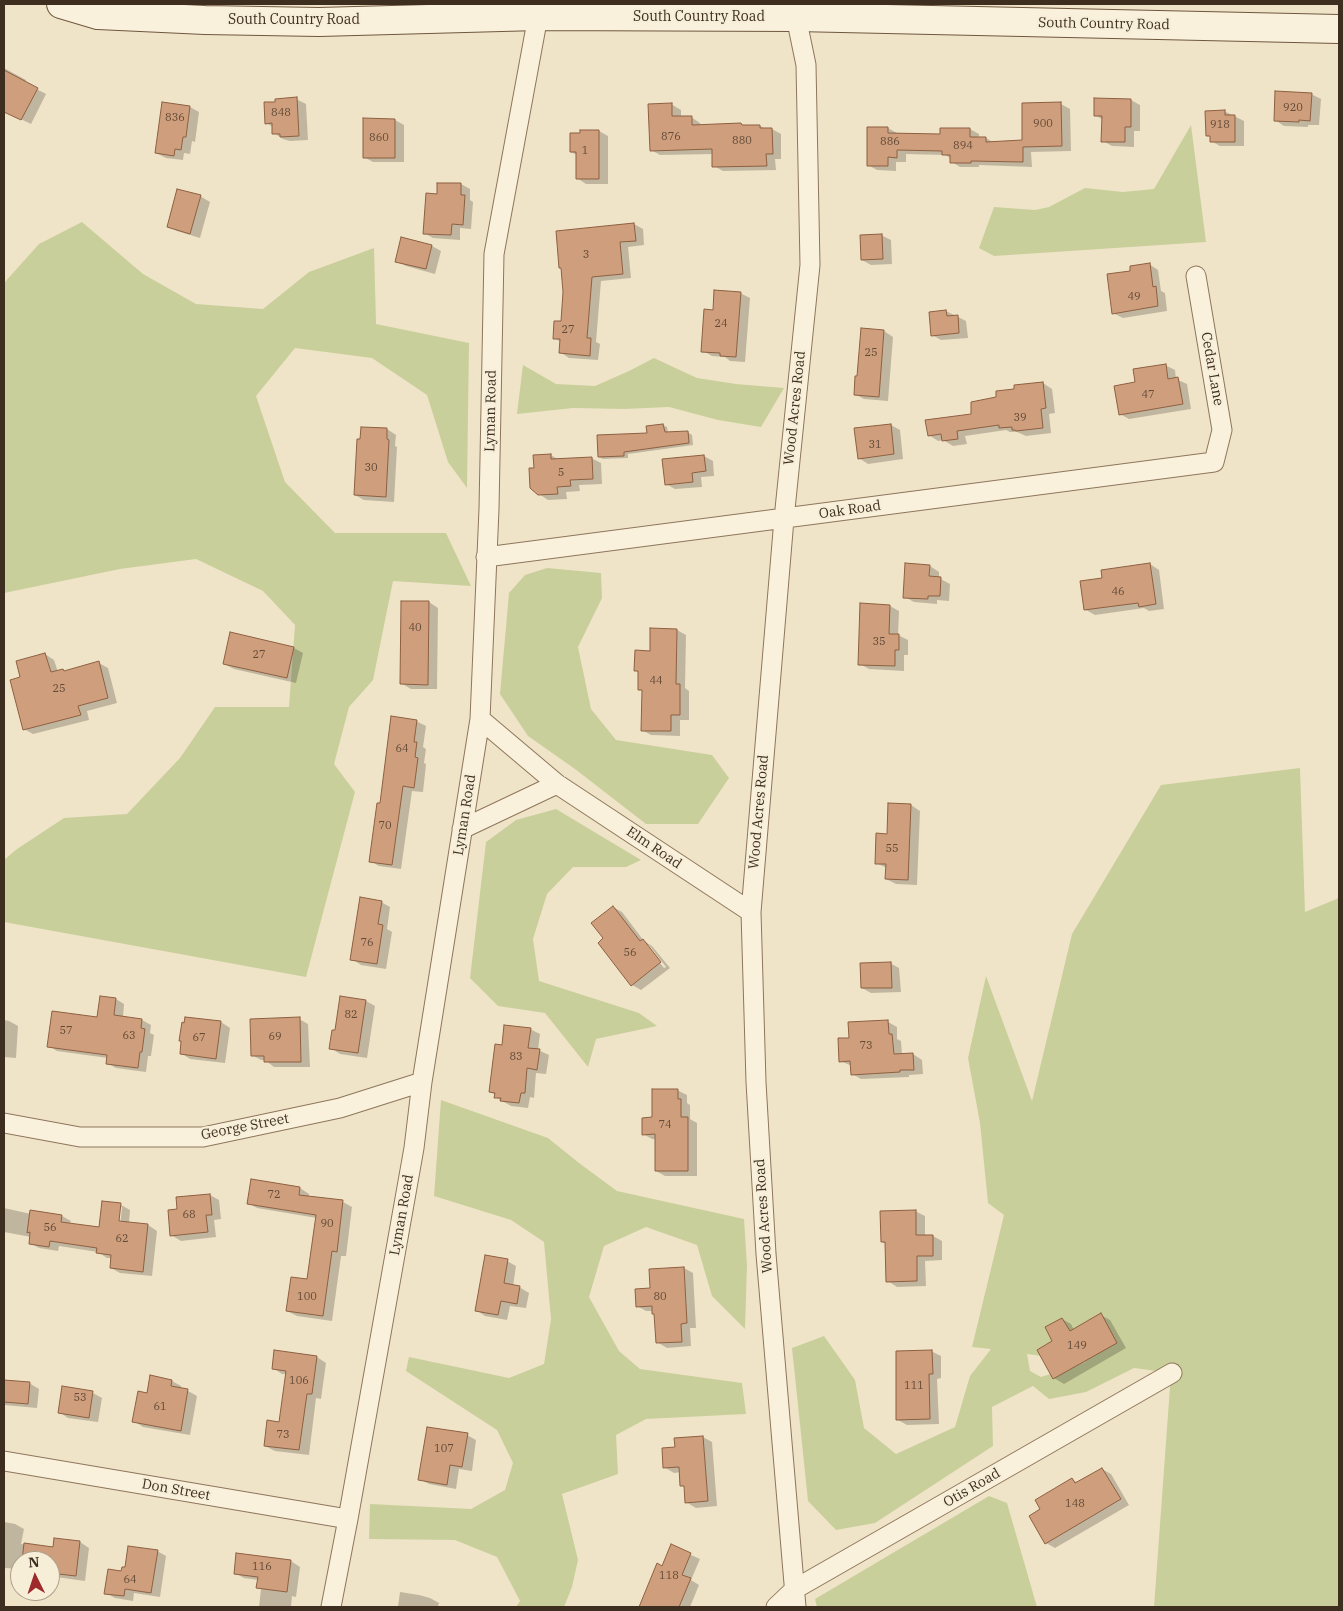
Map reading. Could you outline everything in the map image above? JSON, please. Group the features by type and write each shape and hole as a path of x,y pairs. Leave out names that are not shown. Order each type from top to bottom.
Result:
{"main road":[{"name":"South Country Road","path":"61,4 205,20 319,22 795,10 1339,29"}],"street":[{"name":"Wood Acres Road","path":"795,10 806,64 810,265 784,519 751,912 756,1082 765,1245 796,1598"},
{"name":"Lyman Road","path":"331,1607 414,1148 422,1082 480,719 489,500 494,254 538,16"},
{"name":"Cedar Lane","path":"1196,276 1222,430 1214,462"},
{"name":"Oak Road","path":"486,557 1214,462"},
{"name":"Elm Road","path":"480,719 557,784 751,912"},
{"path":"462,829 557,784"},
{"name":"George Street","path":"4,1122 80,1137 203,1137 340,1108 422,1082"},
{"name":"Otis Road","path":"776,1607 796,1598 1172,1373"},
{"name":"Don Street","path":"4,1461 348,1519"}],"green space":[{"path":"1191,125 1206,242 994,256 979,248 994,207 1035,210 1049,207 1085,188 1123,192 1154,189"},
{"path":"82,222 143,274 196,304 263,309 309,272 374,248 376,324 469,343 467,488 448,462 427,395 372,358 295,348 256,396 285,482 335,533 446,533 471,586 393,581 373,680 349,707 334,764 355,792 306,977 4,922 4,860 17,849 64,818 127,814 180,758 215,707 289,707 295,625 263,591 196,559 120,569 4,593 4,283 39,244"},
{"path":"654,358 697,378 736,384 784,388 761,427 718,420 669,407 624,409 573,408 517,414 523,365 556,384 595,386"},
{"path":"547,568 601,573 602,598 578,647 591,709 616,740 712,755 729,778 698,824 646,824 575,769 528,736 500,694 509,593 525,575"},
{"path":"1300,768 1305,912 1339,898 1339,1607 1154,1607 1171,1373 1134,1368 1086,1392 1049,1399 1033,1386 992,1407 993,1446 875,1523 836,1530 808,1501 792,1348 824,1336 855,1380 864,1428 896,1454 955,1427 970,1376 991,1349 972,1347 1004,1215 988,1203 980,1123 968,1058 986,976 1032,1101 1072,934 1161,785","holes":["1027,1354 1086,1362 1041,1377 1030,1371"]},
{"path":"556,809 641,860 626,867 573,867 547,894 533,939 539,981 639,1013 657,1026 596,1039 588,1067 545,1013 498,1006 470,978 486,842 516,820"},
{"path":"441,1100 548,1138 617,1191 744,1219 747,1265 745,1329 712,1296 697,1245 646,1227 604,1246 589,1297 619,1351 640,1369 742,1383 746,1414 646,1419 616,1435 618,1474 562,1494 578,1560 572,1587 564,1607 516,1607 520,1601 497,1557 455,1540 369,1539 370,1504 471,1509 505,1490 513,1463 497,1430 406,1371 409,1357 509,1378 544,1364 551,1319 544,1242 511,1220 434,1196"},
{"path":"989,1496 1007,1503 1037,1607 817,1607 815,1599"}],"building":[{"path":"4,70 38,88 21,120 4,112"},
{"path":"1275,91 1312,93 1310,121 1274,121"},
{"path":"297,97 299,136 280,137 280,134 272,134 272,123 265,124 264,102 275,102 275,99"},
{"path":"1094,98 1131,99 1131,127 1125,127 1125,142 1101,142 1102,116 1094,116"},
{"path":"162,102 190,106 186,137 183,137 181,150 175,149 174,156 155,153"},
{"path":"1061,102 1062,146 1023,147 1023,162 971,161 971,163 950,163 950,155 942,155 942,151 897,150 897,158 888,157 888,166 867,166 867,127 888,127 888,133 940,134 940,128 970,128 970,137 986,137 986,142 1022,140 1022,103"},
{"path":"672,103 672,116 692,116 692,125 741,123 742,125 760,125 760,128 772,128 773,154 766,154 767,166 712,167 712,149 650,151 648,104"},
{"path":"1225,110 1225,115 1235,115 1235,142 1210,142 1210,136 1206,136 1205,111"},
{"path":"363,118 395,119 395,158 363,158"},
{"path":"580,130 599,130 599,179 576,179 576,152 570,152 570,133 580,133"},
{"path":"437,183 461,183 461,195 465,195 463,225 452,224 451,235 423,234 426,193 437,194"},
{"path":"177,189 201,195 190,234 167,227"},
{"path":"634,223 636,241 620,242 623,274 592,277 587,338 591,338 590,356 559,353 560,339 553,339 554,321 561,321 563,292 556,231"},
{"path":"882,234 883,259 861,260 860,235"},
{"path":"401,237 432,245 426,269 395,262"},
{"path":"1150,263 1153,287 1156,286 1158,306 1112,314 1107,274 1130,271 1130,266"},
{"path":"714,290 741,292 736,357 720,356 720,353 701,352 704,309 713,310"},
{"path":"946,310 947,316 958,315 959,333 931,336 929,312"},
{"path":"861,328 884,330 879,397 854,395"},
{"path":"1166,364 1168,379 1178,377 1183,404 1119,415 1114,386 1135,382 1133,369"},
{"path":"1043,382 1046,408 1041,409 1043,428 1016,431 1012,430 1012,427 999,428 999,425 957,431 958,439 942,441 941,434 928,436 925,420 971,414 971,402 996,397 996,391 1014,389 1014,385"},
{"path":"663,424 665,432 688,431 689,443 624,452 624,456 598,457 597,435 647,433 646,426"},
{"path":"891,424 894,454 858,459 854,428"},
{"path":"361,427 387,428 387,439 389,440 386,497 354,495 357,439 360,439"},
{"path":"551,454 551,459 592,457 593,479 570,480 571,486 557,487 558,494 538,495 530,488 529,468 534,468 533,455"},
{"path":"704,455 706,471 692,473 693,482 665,485 662,459"},
{"path":"905,563 930,565 929,576 941,577 940,596 928,596 928,599 903,598"},
{"path":"1150,563 1156,604 1139,607 1138,603 1084,610 1080,581 1102,578 1101,570"},
{"path":"401,601 429,601 428,685 400,684"},
{"path":"860,603 890,605 889,634 899,634 899,650 895,650 895,666 858,665"},
{"path":"650,628 677,629 676,684 680,684 680,715 671,715 671,731 641,731 642,690 638,690 638,671 634,671 635,650 650,651"},
{"path":"230,632 294,647 287,678 223,664"},
{"path":"45,653 51,672 63,669 64,671 99,661 108,698 78,706 81,715 23,730 10,680 20,677 16,661"},
{"path":"391,716 417,720 414,742 417,742 415,757 418,758 414,788 403,786 392,865 369,862 377,803 380,803"},
{"path":"888,803 911,804 908,880 885,879 886,864 875,864 876,833 887,834"},
{"path":"360,897 382,901 378,924 383,925 377,964 350,960"},
{"path":"613,906 640,941 643,939 661,962 631,986 598,943 603,938 591,923"},
{"path":"891,962 892,988 861,988 860,963"},
{"path":"100,996 116,998 114,1015 142,1019 141,1028 145,1029 138,1068 106,1064 107,1055 47,1047 52,1011 97,1017"},
{"path":"340,996 366,1000 358,1053 329,1049 332,1030 335,1030"},
{"path":"185,1017 221,1021 216,1059 180,1054 181,1041 179,1041 182,1022 184,1023"},
{"path":"300,1017 301,1062 264,1062 264,1056 251,1056 250,1019"},
{"path":"888,1020 889,1034 892,1034 894,1054 913,1053 914,1070 851,1075 850,1061 839,1062 838,1038 849,1038 848,1022"},
{"path":"504,1025 531,1028 528,1048 540,1049 537,1070 527,1068 525,1093 521,1093 519,1103 500,1101 501,1098 494,1098 495,1093 489,1092 495,1044 502,1045"},
{"path":"652,1089 678,1089 678,1099 681,1099 681,1117 688,1117 688,1171 655,1171 655,1134 642,1135 642,1118 652,1117"},
{"path":"251,1179 300,1187 299,1195 343,1200 337,1252 332,1251 323,1316 286,1311 291,1277 307,1279 316,1215 247,1204"},
{"path":"210,1194 212,1215 206,1215 208,1232 170,1236 168,1210 177,1209 176,1197"},
{"path":"102,1201 121,1203 119,1221 148,1224 143,1272 110,1268 111,1255 96,1253 97,1248 50,1241 49,1247 29,1244 30,1232 27,1233 30,1210 62,1215 61,1222 99,1227"},
{"path":"916,1210 916,1235 933,1235 933,1256 917,1256 917,1281 886,1282 885,1242 881,1242 880,1211"},
{"path":"485,1255 508,1259 504,1283 520,1286 517,1304 501,1301 498,1315 475,1311"},
{"path":"684,1267 687,1323 681,1324 682,1342 656,1343 652,1306 636,1307 635,1289 650,1288 649,1269"},
{"path":"1101,1313 1117,1343 1053,1379 1037,1350 1052,1341 1045,1327 1062,1318 1070,1331"},
{"path":"274,1350 317,1356 312,1394 307,1394 299,1450 264,1446 267,1420 279,1422 286,1371 272,1369"},
{"path":"932,1350 933,1374 929,1374 930,1419 896,1420 896,1351"},
{"path":"150,1375 172,1380 171,1386 188,1389 181,1431 132,1422 138,1391 147,1393"},
{"path":"4,1380 30,1382 28,1404 4,1402"},
{"path":"62,1386 93,1391 89,1418 58,1413"},
{"path":"427,1427 468,1433 462,1467 450,1465 447,1485 418,1480"},
{"path":"703,1436 708,1501 685,1503 684,1486 680,1486 679,1467 663,1468 662,1448 675,1447 674,1438"},
{"path":"1102,1468 1121,1499 1045,1544 1029,1516 1040,1509 1035,1500 1072,1478 1075,1483"},
{"path":"54,1538 80,1541 76,1576 60,1574 60,1551 23,1551 24,1543 53,1547"},
{"path":"671,1544 691,1553 682,1575 691,1578 679,1607 639,1607 657,1563 662,1566"},
{"path":"128,1546 158,1550 151,1593 125,1589 124,1596 104,1594 108,1569 121,1571 122,1567 125,1567"},
{"path":"236,1553 291,1560 287,1592 256,1588 258,1577 234,1574"}]}
